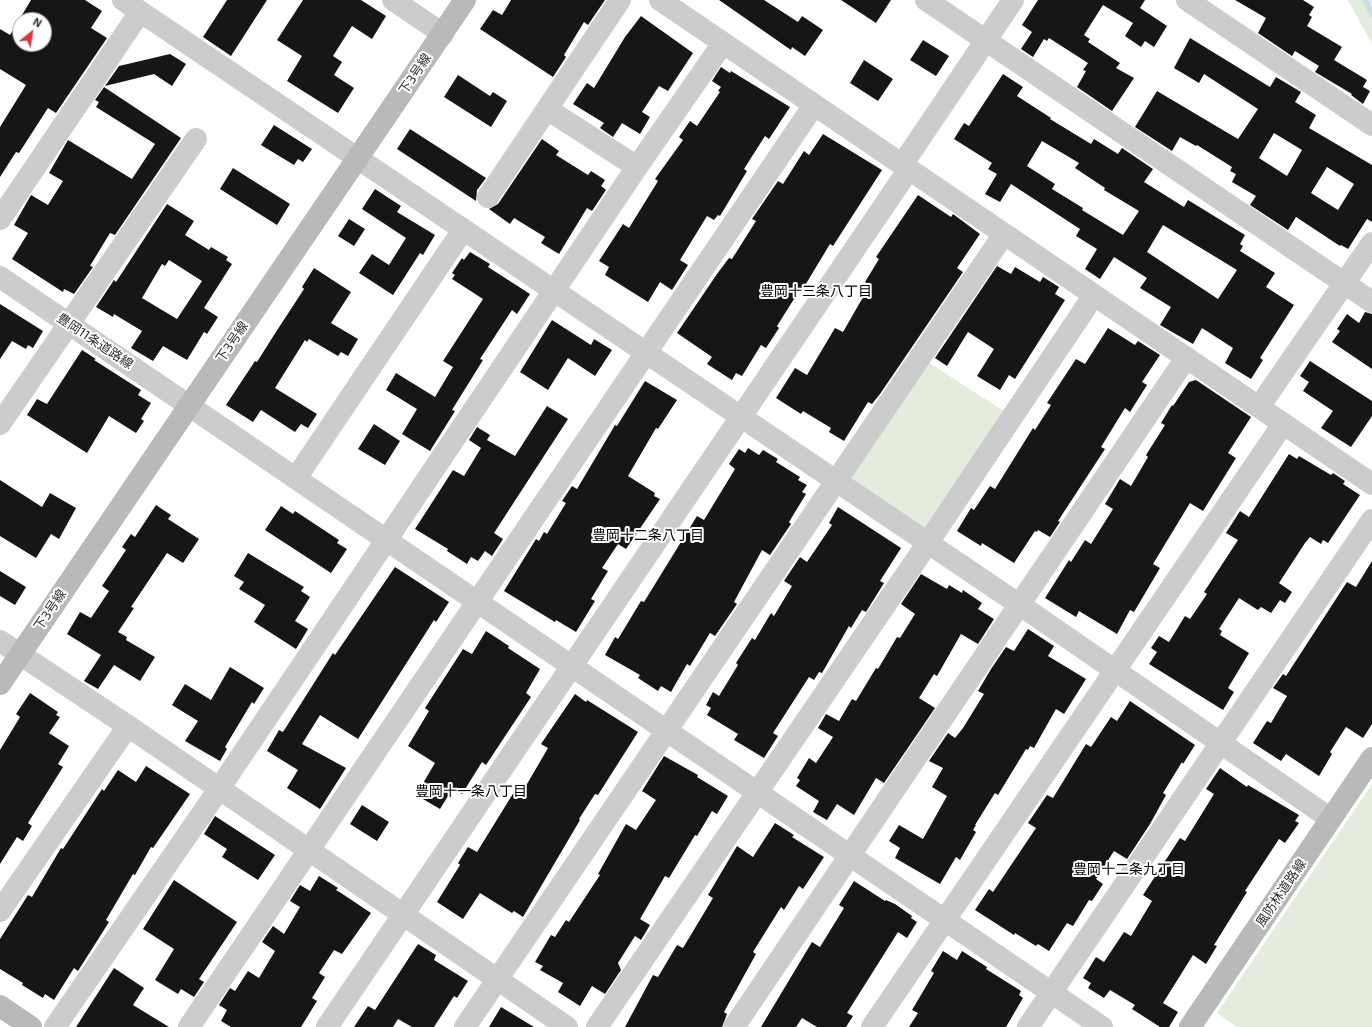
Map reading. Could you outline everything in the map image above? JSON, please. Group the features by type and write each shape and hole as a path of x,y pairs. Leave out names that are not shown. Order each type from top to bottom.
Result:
{"street":[{"path":"123,0 555,291 836,483 1020,605 1331,819"},
{"path":"393,0 442,34"},
{"name":"下3号線","path":"0,684 465,0"},
{"path":"488,197 620,0"},
{"path":"660,0 1372,484"},
{"path":"926,0 1372,302"},
{"path":"327,1027 741,418 906,167 985,40 1013,0"},
{"path":"1187,0 1372,125"},
{"path":"0,219 140,12"},
{"path":"56,1027 219,789 385,540 555,291 636,167 723,43"},
{"path":"189,1027 308,849 814,105"},
{"path":"547,109 636,167"},
{"path":"0,424 196,139"},
{"path":"296,478 463,230"},
{"path":"465,1027 1004,234"},
{"path":"1259,407 1346,284 1372,243"},
{"name":"豊岡11条道路線","path":"0,277 572,667 758,791 1102,1027"},
{"path":"597,1027 927,544 1094,295"},
{"path":"734,1027 849,854 1020,605 1186,358"},
{"path":"872,1027 1113,670 1283,424"},
{"path":"1028,1027 1372,520"},
{"path":"0,641 128,726 497,980 568,1027"},
{"path":"0,911 128,726"},
{"name":"風防林道路線","path":"1190,1027 1372,758"},
{"path":"0,1006 31,1027"}],"green space":[{"path":"1348,0 1372,0 1372,44"},
{"path":"920,357 1013,417 927,544 836,483"},
{"path":"1372,784 1372,1027 1237,1027 1217,1013"}],"building":[{"path":"31,0 85,0 102,11 91,28 107,38 56,113 48,108 19,153 16,152 0,177 0,127 26,85 0,69 0,29 10,35 12,32 12,52 52,52 52,12 24,12"},
{"path":"227,0 267,0 231,56 203,37"},
{"path":"303,0 361,0 386,16 372,39 352,26 333,56 342,62 334,75 354,88 338,113 287,81 302,56 277,40"},
{"path":"511,0 605,0 588,25 584,22 564,55 566,57 553,77 480,29 493,10 502,15"},
{"path":"719,0 764,0 798,22 802,16 823,30 805,56 792,47 791,50"},
{"path":"841,0 891,0 876,23"},
{"path":"1038,0 1145,0 1140,8 1167,26 1154,47 1145,41 1141,47 1125,36 1133,23 1103,5 1084,35 1090,39 1088,42 1120,63 1116,68 1134,78 1112,111 1077,87 1086,71 1083,70 1088,63 1049,38 1047,41 1044,39 1033,57 1021,49 1032,32 1022,25"},
{"path":"1235,0 1303,0 1314,7 1309,15 1312,17 1307,26 1342,47 1334,60 1367,80 1363,87 1370,91 1363,104 1351,95 1352,94 1315,72 1319,66 1295,51 1292,56 1258,33 1266,18"},
{"path":"641,16 693,53 668,91 659,86 642,112 650,117 640,134 622,123 613,137 600,128 604,123 573,104 587,83 594,88 625,37"},
{"path":"1190,38 1270,87 1276,77 1301,92 1295,102 1316,115 1309,128 1372,165 1372,222 1367,219 1348,249 1341,245 1340,246 1296,217 1288,230 1250,205 1256,196 1232,182 1236,174 1230,171 1232,167 1197,145 1196,146 1180,137 1172,151 1135,127 1157,91 1238,139 1258,109 1204,74 1199,83 1174,68","holes":["1274,133 1302,150 1287,176 1259,158","1327,167 1354,184 1338,210 1311,193"]},
{"path":"923,40 949,56 936,76 910,60"},
{"path":"170,54 186,64 172,86 154,74 105,86 119,66"},
{"path":"864,60 893,79 878,101 850,83"},
{"path":"721,67 730,73 731,71 790,107 769,139 765,136 744,169 747,171 720,216 718,215 714,220 707,216 680,260 688,265 672,290 660,282 648,302 605,275 609,267 599,261 623,224 629,228 658,181 655,179 683,140 679,137 690,121 697,126 720,92 718,91 721,87 712,81"},
{"path":"1003,74 1023,87 1017,96 1051,118 1050,119 1091,144 1094,139 1118,154 1122,148 1153,169 1144,182 1184,207 1188,200 1245,235 1240,244 1243,246 1240,251 1275,273 1266,287 1294,305 1260,358 1263,360 1251,379 1225,363 1233,348 1202,328 1193,344 1160,325 1171,307 1140,288 1147,278 1114,257 1100,279 1085,269 1097,249 1076,236 1080,229 1011,184 1000,202 985,194 997,174 988,169 992,163 954,139 964,123 969,126","holes":["1042,141 1079,163 1075,168 1105,188 1104,190 1139,211 1123,235 1082,210 1083,208 1052,189 1055,184 1027,166","1163,225 1237,270 1218,299 1147,252"]},
{"path":"458,75 490,96 493,92 507,101 491,127 444,97"},
{"path":"104,87 181,138 115,235 110,233 90,266 93,267 74,294 64,289 63,292 12,259 28,233 14,225 31,195 48,205 63,181 49,173 68,140 132,179 155,144 96,107 99,102 95,100"},
{"path":"274,125 312,149 303,162 298,159 294,165 261,145"},
{"path":"410,129 486,178 477,190 476,201 397,149"},
{"path":"823,134 882,170 833,246 830,244 801,292 799,291 777,326 779,328 766,348 761,345 742,376 736,373 732,380 707,364 712,357 677,333 717,274 729,258 732,259 756,221 752,219 778,181 783,184 804,151 809,155"},
{"path":"542,139 559,151 556,155 588,175 591,171 605,180 601,186 606,190 592,211 587,208 559,254 541,243 545,237 514,218 510,224 489,209 498,204"},
{"path":"233,168 290,204 277,225 220,189"},
{"path":"375,189 401,206 397,212 435,235 423,255 420,253 393,295 359,273 372,254 389,265 406,238 362,209"},
{"path":"918,195 951,217 953,214 980,234 957,268 963,272 880,394 872,404 868,402 844,441 829,432 831,428 803,411 801,414 776,398 795,368 807,375 835,328 843,332 870,285 865,282 879,259 876,257"},
{"path":"167,204 194,221 185,235 209,250 211,247 228,257 226,260 232,264 204,308 218,317 207,334 204,332 187,360 163,346 153,361 131,348 142,331 114,314 113,317 96,307 114,280 116,282","holes":["169,260 202,281 177,319 142,298 162,264 165,266"]},
{"path":"349,219 365,229 354,246 338,236"},
{"path":"470,252 490,264 488,267 530,294 517,314 512,310 480,359 483,360 452,410 455,411 430,451 402,434 417,409 386,390 396,373 435,397 453,367 443,361 483,299 452,279 455,275 452,273 462,258 464,260"},
{"path":"997,266 1011,274 1015,267 1040,282 1043,277 1059,287 1055,294 1065,300 1015,379 1009,375 1000,390 977,376 994,349 968,332 947,366 935,358"},
{"path":"314,268 351,292 331,323 358,339 348,356 341,352 338,356 309,339 307,342 305,340 275,388 317,414 308,428 301,424 295,432 261,410 253,422 226,405 255,361 257,362 304,289 302,287"},
{"path":"0,304 43,331 33,348 28,345 26,349 12,341 0,359"},
{"path":"1365,312 1372,314 1372,369 1332,342 1340,331 1337,329 1347,314 1359,323"},
{"path":"552,320 591,345 594,339 612,350 595,376 568,358 548,390 520,372"},
{"path":"1108,328 1135,345 1138,341 1160,355 1142,382 1147,385 1130,412 1125,408 1101,447 1105,449 1058,521 1060,522 1050,537 1038,530 1037,532 1035,531 1014,563 982,543 981,546 957,531 971,508 974,510 990,486 995,489 1033,428 1035,430 1051,405 1047,403 1076,359 1085,364"},
{"path":"82,350 96,359 94,360 141,390 138,395 151,403 141,419 144,421 136,433 109,416 87,453 27,415 37,399 47,404"},
{"path":"1310,361 1372,401 1372,416 1351,447 1321,428 1333,411 1303,391 1309,382 1300,376"},
{"path":"1196,380 1251,417 1228,453 1236,458 1203,511 1190,503 1153,564 1160,568 1134,612 1130,610 1117,634 1079,611 1076,617 1045,598 1069,560 1071,562 1085,540 1091,544 1113,509 1105,504 1120,479 1131,486 1148,457 1146,455 1165,425 1161,423 1172,405 1173,406 1189,382"},
{"path":"645,381 677,400 658,429 656,428 628,476 655,493 654,496 660,499 626,549 618,544 602,568 608,571 591,599 595,601 576,632 556,620 555,622 504,591 536,539 539,541 544,532 547,534 566,503 562,501 572,486 577,489 615,425 617,426"},
{"path":"547,406 568,419 494,533 503,539 492,556 485,551 478,561 471,557 467,564 447,551 448,549 415,529 453,470 464,476 481,448 469,440 477,427 490,435 487,440 515,456"},
{"path":"374,424 400,441 385,465 358,449"},
{"path":"748,448 759,455 763,450 778,459 776,462 800,477 798,480 807,485 802,492 806,494 789,522 791,524 770,555 762,550 734,602 737,604 715,636 710,633 690,666 687,664 671,692 661,686 658,691 638,678 640,675 605,655 615,637 618,639 641,601 644,602 697,516 704,520 735,469 729,464 739,449 745,453"},
{"path":"1289,454 1297,459 1299,456 1331,475 1333,473 1345,481 1343,484 1360,495 1328,543 1323,540 1321,544 1310,537 1305,543 1279,583 1292,592 1285,603 1280,600 1271,613 1261,607 1258,610 1239,598 1219,629 1222,631 1220,635 1249,653 1228,688 1234,692 1223,710 1149,664 1157,652 1151,648 1159,636 1169,642 1185,616 1190,619 1207,594 1204,592 1238,540 1226,533 1240,511 1249,517"},
{"path":"0,480 42,507 50,493 76,508 59,539 51,534 36,558 0,536"},
{"path":"156,505 171,515 168,519 199,539 183,563 167,553 131,607 134,608 118,632 127,637 126,640 155,657 140,681 114,665 98,689 84,681 101,655 67,634 80,612 91,618 109,591 102,586 126,550 122,547 131,534 135,537"},
{"path":"281,506 293,514 295,511 339,540 337,543 347,549 331,573 265,530"},
{"path":"838,507 901,548 880,581 884,583 866,612 862,610 851,628 849,626 822,673 819,672 814,680 809,677 773,733 778,736 764,758 734,740 738,734 707,715 711,708 706,705 713,692 719,696 738,665 736,663 752,638 755,640 771,613 774,616 792,586 784,581 800,557 807,562 832,525 829,523"},
{"path":"248,553 304,587 301,591 310,597 295,621 308,629 296,649 254,622 265,605 239,589 244,582 234,576"},
{"path":"1372,561 1372,724 1363,738 1346,727 1330,752 1332,754 1319,776 1286,754 1281,761 1253,743 1267,721 1271,723 1287,696 1273,688 1283,674 1286,676 1347,582 1356,587"},
{"path":"395,567 449,602 436,622 434,620 358,739 320,715 302,744 346,768 320,809 287,788 298,770 267,751 279,730 283,732 333,653 335,655"},
{"path":"0,571 26,587 15,605 0,596"},
{"path":"921,574 947,589 949,585 962,593 963,590 982,603 978,609 994,619 978,644 961,634 937,676 934,674 919,698 935,708 884,783 876,778 854,815 837,804 827,820 813,812 819,801 796,786 800,780 797,778 809,758 816,763 833,737 818,728 826,714 839,721 852,699 856,701 876,668 878,669 897,637 900,638 915,614 901,604"},
{"path":"1028,629 1054,646 1048,656 1086,679 1064,714 1056,709 1034,748 1030,746 1028,750 1026,749 998,795 995,793 975,825 973,830 976,832 960,860 956,857 940,884 895,858 900,848 889,841 899,825 923,839 947,796 932,787 943,768 929,761 948,733 955,738 963,728 984,694 978,691 991,669 1006,647 1014,651"},
{"path":"486,631 509,646 508,648 540,669 526,693 531,697 486,765 482,762 462,794 453,788 440,809 416,795 435,763 408,746 429,711 425,708 463,649 472,654"},
{"path":"230,667 264,688 254,704 252,702 225,747 227,749 220,761 185,741 198,721 172,705 185,684 211,700"},
{"path":"30,693 58,712 56,715 60,717 49,733 69,746 58,764 63,767 28,823 32,826 23,841 17,837 0,864 0,750 20,717 16,714"},
{"path":"575,694 638,732 598,795 595,794 579,819 580,820 523,917 514,911 512,913 480,893 463,919 437,902 460,865 458,863 468,847 477,852 514,792 520,796 548,748 541,744"},
{"path":"1130,701 1195,745 1183,764 1182,762 1163,793 1166,795 1150,824 1127,859 1114,851 1096,879 1103,884 1092,901 1089,900 1073,926 1067,923 1049,951 1038,944 1036,946 1015,933 1014,935 975,910 989,889 993,892 1036,828 1028,823 1047,795 1053,798 1086,744 1091,747 1111,717 1117,721"},
{"path":"664,756 698,775 697,777 728,796 717,814 712,811 697,836 695,835 669,878 665,876 640,919 650,925 641,940 635,936 618,963 621,970 605,994 592,986 580,1006 558,992 563,983 540,970 543,966 535,962 551,935 555,937 566,920 569,922 600,875 598,874 626,824 636,830 656,800 642,791"},
{"path":"146,766 190,794 153,848 151,847 135,875 133,874 106,920 109,922 78,971 74,968 54,1000 45,994 43,998 22,985 23,983 0,969 0,939 28,895 32,897 61,848 63,849 102,789 104,791 118,770 136,782"},
{"path":"1220,768 1247,787 1248,785 1299,815 1295,821 1299,823 1285,843 1279,839 1245,891 1247,892 1214,945 1217,946 1206,964 1193,955 1163,1003 1178,1012 1169,1027 1160,1027 1132,1009 1135,1005 1110,990 1104,998 1088,988 1091,983 1083,978 1096,957 1104,962 1124,932 1131,936 1152,901 1143,895 1180,838 1185,841 1214,794 1206,789"},
{"path":"362,805 389,822 377,841 350,824"},
{"path":"215,816 275,855 258,880 222,857 227,849 204,834"},
{"path":"775,823 794,835 792,837 824,857 803,889 799,886 784,910 781,907 753,952 756,954 724,1012 727,1014 722,1027 625,1027 653,975 658,977 677,945 683,948 713,898 708,895 737,846 753,857"},
{"path":"319,876 338,888 336,890 371,913 342,954 334,950 319,973 325,977 312,998 317,1001 301,1027 231,1027 221,1021 227,1010 219,1005 230,988 235,991 248,971 259,978 275,951 262,942 273,926 284,934 300,907 290,901 300,885 310,891"},
{"path":"174,880 237,922 199,979 204,982 194,997 181,989 178,994 155,980 174,949 143,929"},
{"path":"854,881 885,901 886,900 895,904 912,916 911,918 917,922 907,938 898,932 847,1013 853,1016 846,1027 817,1027 802,1018 796,1027 761,1027 812,942 820,947 844,908 839,905"},
{"path":"418,944 436,955 434,960 468,981 457,998 454,996 434,1027 412,1027 398,1019 393,1027 354,1027 368,1006 375,1010"},
{"path":"943,951 957,960 962,951 987,967 986,969 1021,991 1019,995 1023,998 1006,1027 909,1027 918,1013 912,1010 934,973 931,971"},
{"path":"114,968 144,988 133,1005 169,1027 76,1027"},
{"path":"501,1007 534,1027 489,1027"}],"waterway":[{"path":"1365,0 1372,14"}],"district":[{"name":"豊岡十三条八丁目","path":"816,291"},
{"name":"豊岡十二条八丁目","path":"648,535"},
{"name":"豊岡十一条八丁目","path":"471,791"},
{"name":"豊岡十二条九丁目","path":"1129,869"}]}
